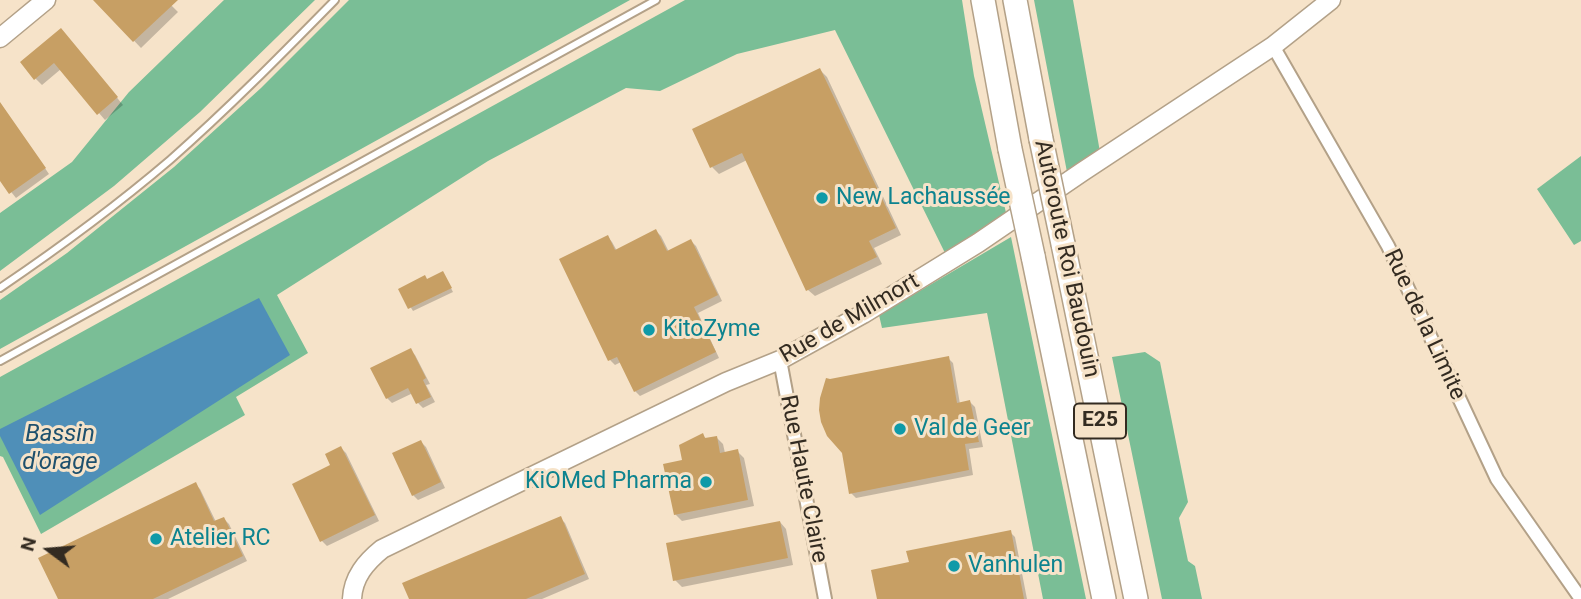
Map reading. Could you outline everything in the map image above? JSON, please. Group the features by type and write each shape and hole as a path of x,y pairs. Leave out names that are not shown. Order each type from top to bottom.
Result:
{"highway":[{"name":"Autoroute Roi Baudouin","path":"983,0 1010,149 1104,599"},
{"name":"Autoroute Roi Baudouin","path":"1015,0 1136,599"}],"street":[{"path":"0,38 46,0"},
{"name":"Rue de Milmort","path":"352,597 357,577 365,563 382,549 726,382 780,360 863,314 978,243 1273,46 1331,0"},
{"name":"Rue de la Limite","path":"1273,46 1388,246 1497,479 1580,599"},
{"name":"Rue Haute Claire","path":"780,360 825,599"}],"lane":[{"path":"0,288 61,247 169,160 246,90 335,0"},
{"path":"0,361 656,0"}],"green space":[{"path":"224,0 315,0 200,112 114,186 0,271 0,213 72,162 129,92"},
{"path":"349,0 630,0 0,349 0,300 67,253 174,167 261,88"},
{"path":"685,0 962,0 974,76 1007,217 945,253 835,30 737,54 660,91 626,88 488,161 277,295 308,353 236,397 245,415 41,534 3,457 0,456 0,377"},
{"path":"1034,0 1073,0 1100,152 1067,172"},
{"path":"1581,156 1581,241 1574,245 1537,189"},
{"path":"1011,237 1086,599 1043,599 987,313 882,328 879,315"},
{"path":"1145,352 1160,362 1188,502 1179,518 1188,561 1195,566 1202,599 1162,599 1112,357"}],"water":[{"name":"Bassin d'orage","path":"259,298 290,355 40,515 0,436 0,429"}],"building":[{"path":"93,0 178,0 133,42"},
{"path":"61,28 118,97 97,115 54,63 34,80 20,62"},
{"name":"New Lachaussée","path":"820,68 896,228 869,241 877,257 806,291 742,153 710,168 692,129"},
{"path":"0,102 46,168 9,194 0,181"},
{"name":"KitoZyme","path":"656,229 667,251 691,239 718,295 694,307 716,352 634,392 617,357 608,361 559,259 608,235 615,250"},
{"path":"443,271 452,288 408,309 398,289 425,275 427,279"},
{"path":"411,348 426,378 423,380 431,397 416,404 408,388 386,399 370,368"},
{"name":"Val de Geer","path":"949,356 957,403 970,400 979,442 965,444 969,470 849,494 842,453 827,436 821,422 820,398 826,378"},
{"name":"KiOMed Pharma","path":"703,433 705,438 717,436 720,453 738,449 748,500 674,515 663,464 682,460 679,445"},
{"path":"421,440 441,482 412,496 392,453"},
{"path":"341,446 375,515 320,542 292,484 330,465 325,454"},
{"name":"Atelier RC","path":"196,482 214,521 224,517 243,556 153,599 58,599 38,558"},
{"path":"561,516 585,574 526,599 409,599 402,583"},
{"path":"780,521 788,558 673,581 666,543"},
{"name":"Vanhulen","path":"1011,530 1024,599 877,599 871,570 909,562 906,551"}],"place":[{"name":"New Lachaussée","path":"822,198"},
{"name":"KitoZyme","path":"649,330"},
{"name":"Val de Geer","path":"900,429"},
{"name":"KiOMed Pharma","path":"706,482"},
{"name":"Atelier RC","path":"156,539"},
{"name":"Vanhulen","path":"954,566"}]}
